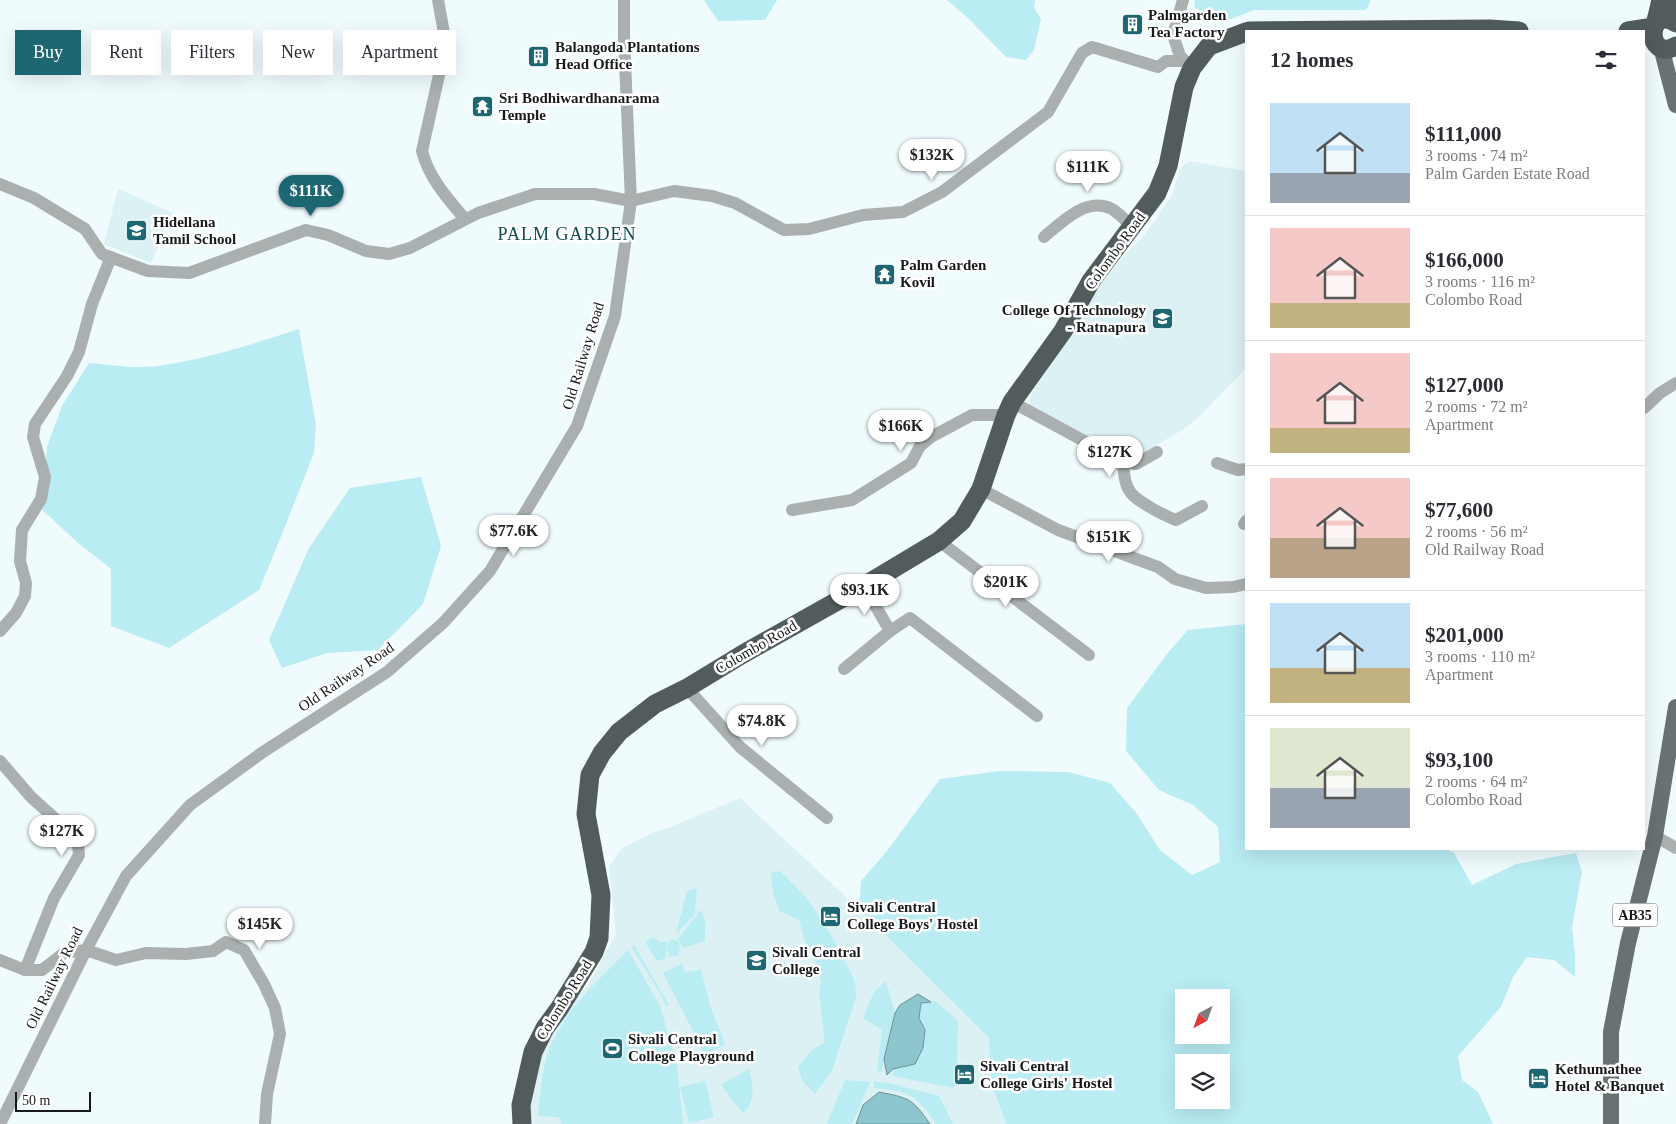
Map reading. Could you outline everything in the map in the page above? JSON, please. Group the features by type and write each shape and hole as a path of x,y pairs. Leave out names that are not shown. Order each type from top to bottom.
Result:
{"highway":[{"path":"1658,39 1661,0"},
{"path":"1674,0 1676,8"},
{"path":"1658,39 1664,20 1676,23"},
{"name":"Colombo Road","path":"522,1124 521,1106 533,1052 545,1028 594,952 599,938 600,895 586,814 590,775 602,753 619,732 655,704 687,688 864,586 939,541 962,522 980,489 1009,408 1063,331 1091,281 1157,193 1168,166 1189,65 1209,46 1245,33"},
{"path":"1645,36 1658,39"}],"main road":[{"path":"1658,39 1676,105"},
{"name":"AB35","path":"1612,1124 1611,1032 1628,943 1655,836 1676,707"}],"street":[{"path":"438,0 446,44 422,151 424,160 437,186 464,219"},
{"name":"Old Railway Road","path":"0,1124 86,950 126,876 190,805 262,752 387,672 443,623 490,571 578,426 615,316 631,201 624,0"},
{"path":"1183,0 1173,34 1180,56 1189,65"},
{"path":"0,184 34,198 85,229 102,254 148,271 189,273 306,230 328,235 366,251 389,254 410,248 478,213 535,194 594,194 631,201 674,191 712,196 735,203 784,230 809,229 863,215 903,212 942,192 1048,112 1082,53 1092,47 1158,67 1166,61 1189,65"},
{"path":"1044,236 1074,213 1097,205 1112,209 1132,227"},
{"path":"0,631 16,613 25,596 26,583 20,561 22,530 41,498 45,477 32,437 35,424 68,376 79,352 92,304 111,257"},
{"path":"1645,407 1660,393 1676,383"},
{"path":"792,510 852,500 910,463 920,446 931,437 972,415 1009,408 1123,462 1136,464 1157,452"},
{"path":"1123,462 1124,477 1131,493 1163,516 1176,520 1202,506"},
{"path":"1217,463 1238,470 1245,469"},
{"path":"980,489 1058,530 1158,567 1176,578 1206,588 1233,587 1245,584"},
{"path":"939,541 1089,655"},
{"path":"864,586 890,632"},
{"path":"844,669 910,618 1037,716"},
{"path":"687,688 740,747 827,818"},
{"path":"0,761 31,797 72,834 78,844 80,855 54,898 25,970"},
{"path":"1655,836 1676,848"},
{"path":"0,960 25,970 42,970 64,953 86,950 116,960 146,953 186,954 213,950 226,942 244,950 264,984 275,1008 280,1034 267,1094 265,1124"}],"shaded area":[{"path":"704,0 777,0 765,20 718,21"},
{"path":"947,0 1035,0 1034,8 1041,19 1034,50 1026,60 1006,57 970,20"},
{"path":"1195,0 1371,0 1366,10 1254,10 1223,22 1194,7"},
{"name":"College Of Technology - Ratnapura","path":"1191,161 1245,171 1245,369 1198,418 1182,430 1135,458 1127,457 1094,442 1031,408 1029,403 1031,395 1070,333 1084,305 1156,219 1172,195 1180,169"},
{"path":"118,189 173,213 151,263 104,244"},
{"path":"299,329 316,425 314,453 259,590 169,648 111,626 111,569 77,542 37,505 45,477 47,447 62,406 89,363 132,367 158,366 212,355"},
{"path":"421,477 441,546 423,604 378,650 327,653 282,668 269,640 309,548 350,488"},
{"path":"1245,624 1245,850 1447,850 1454,853 1472,885 1516,864 1576,853 1582,872 1572,927 1575,977 1554,960 1527,957 1513,977 1501,1007 1458,1056 1462,1080 1478,1092 1493,1124 1006,1124 991,1083 989,1038 859,909 861,881 887,851 940,779 1000,771 1068,772 1110,783 1137,814 1160,850 1192,875 1220,862 1218,827 1193,805 1159,790 1126,751 1127,708 1167,654 1188,630"},
{"name":"Sivali Central College","path":"740,798 859,909 989,1038 991,1083 1006,1124 527,1124 531,1079 553,1021 586,988 616,934 609,867 622,848 654,832"},
{"path":"780,871 809,901 831,935 855,981 856,997 832,1071 815,1094 802,1080 798,1067 811,1051 825,1042 819,993 821,981 816,963 806,944 799,920 779,911 773,893 771,873"},
{"path":"697,885 695,914 676,934 687,891 694,889"},
{"path":"702,910 705,922 705,941 683,948 678,939"},
{"path":"653,937 660,942 668,942 666,958 657,961 645,942"},
{"path":"671,939 678,941 680,949 678,955 669,957 667,947"},
{"path":"634,945 669,1005 666,1006 631,946"},
{"name":"Sivali Central College Playground","path":"628,950 660,1006 677,1065 683,1124 561,1124 559,1117 538,1116 545,1063 558,1030 590,988"},
{"path":"682,964 685,972 701,970 711,1009 725,1044 712,1052 719,1063 709,1069 697,1039 663,973"},
{"path":"886,981 895,1013 881,1072 877,1071 882,1030 863,1018 874,992"},
{"path":"918,994 931,1002 921,1003 919,1018 925,1030 923,1048 915,1064 893,1069 887,1075 884,1059 895,1013 900,1005"},
{"path":"935,1001 958,1021 957,1063 954,1088 893,1076 893,1069 915,1064 923,1048 925,1030 919,1018 921,1003"},
{"path":"749,1069 752,1097 744,1113 721,1085"},
{"path":"845,1080 870,1082 852,1124 827,1124"},
{"path":"705,1081 714,1117 689,1123 680,1087"},
{"path":"874,1081 939,1096 953,1124 936,1124 917,1100 903,1093 874,1088"},
{"path":"879,1092 909,1100 919,1109 930,1124 856,1124 863,1105"}],"place":[{"name":"Palmgarden Tea Factory","path":"1132,24"},
{"name":"Balangoda Plantations Head Office","path":"539,56"},
{"name":"Sri Bodhiwardhanarama Temple","path":"483,107"},
{"name":"Hidellana Tamil School","path":"137,231"},
{"name":"Palm Garden Kovil","path":"884,274"},
{"name":"College Of Technology - Ratnapura","path":"1162,319"},
{"name":"Sivali Central College Boys' Hostel","path":"831,916"},
{"name":"Sivali Central College","path":"756,961"},
{"name":"Sivali Central College Playground","path":"612,1048"},
{"name":"Sivali Central College Girls' Hostel","path":"964,1075"},
{"name":"Kethumathee Hotel & Banquet","path":"1539,1078"}],"district":[{"name":"PALM GARDEN","path":"567,234"}]}
